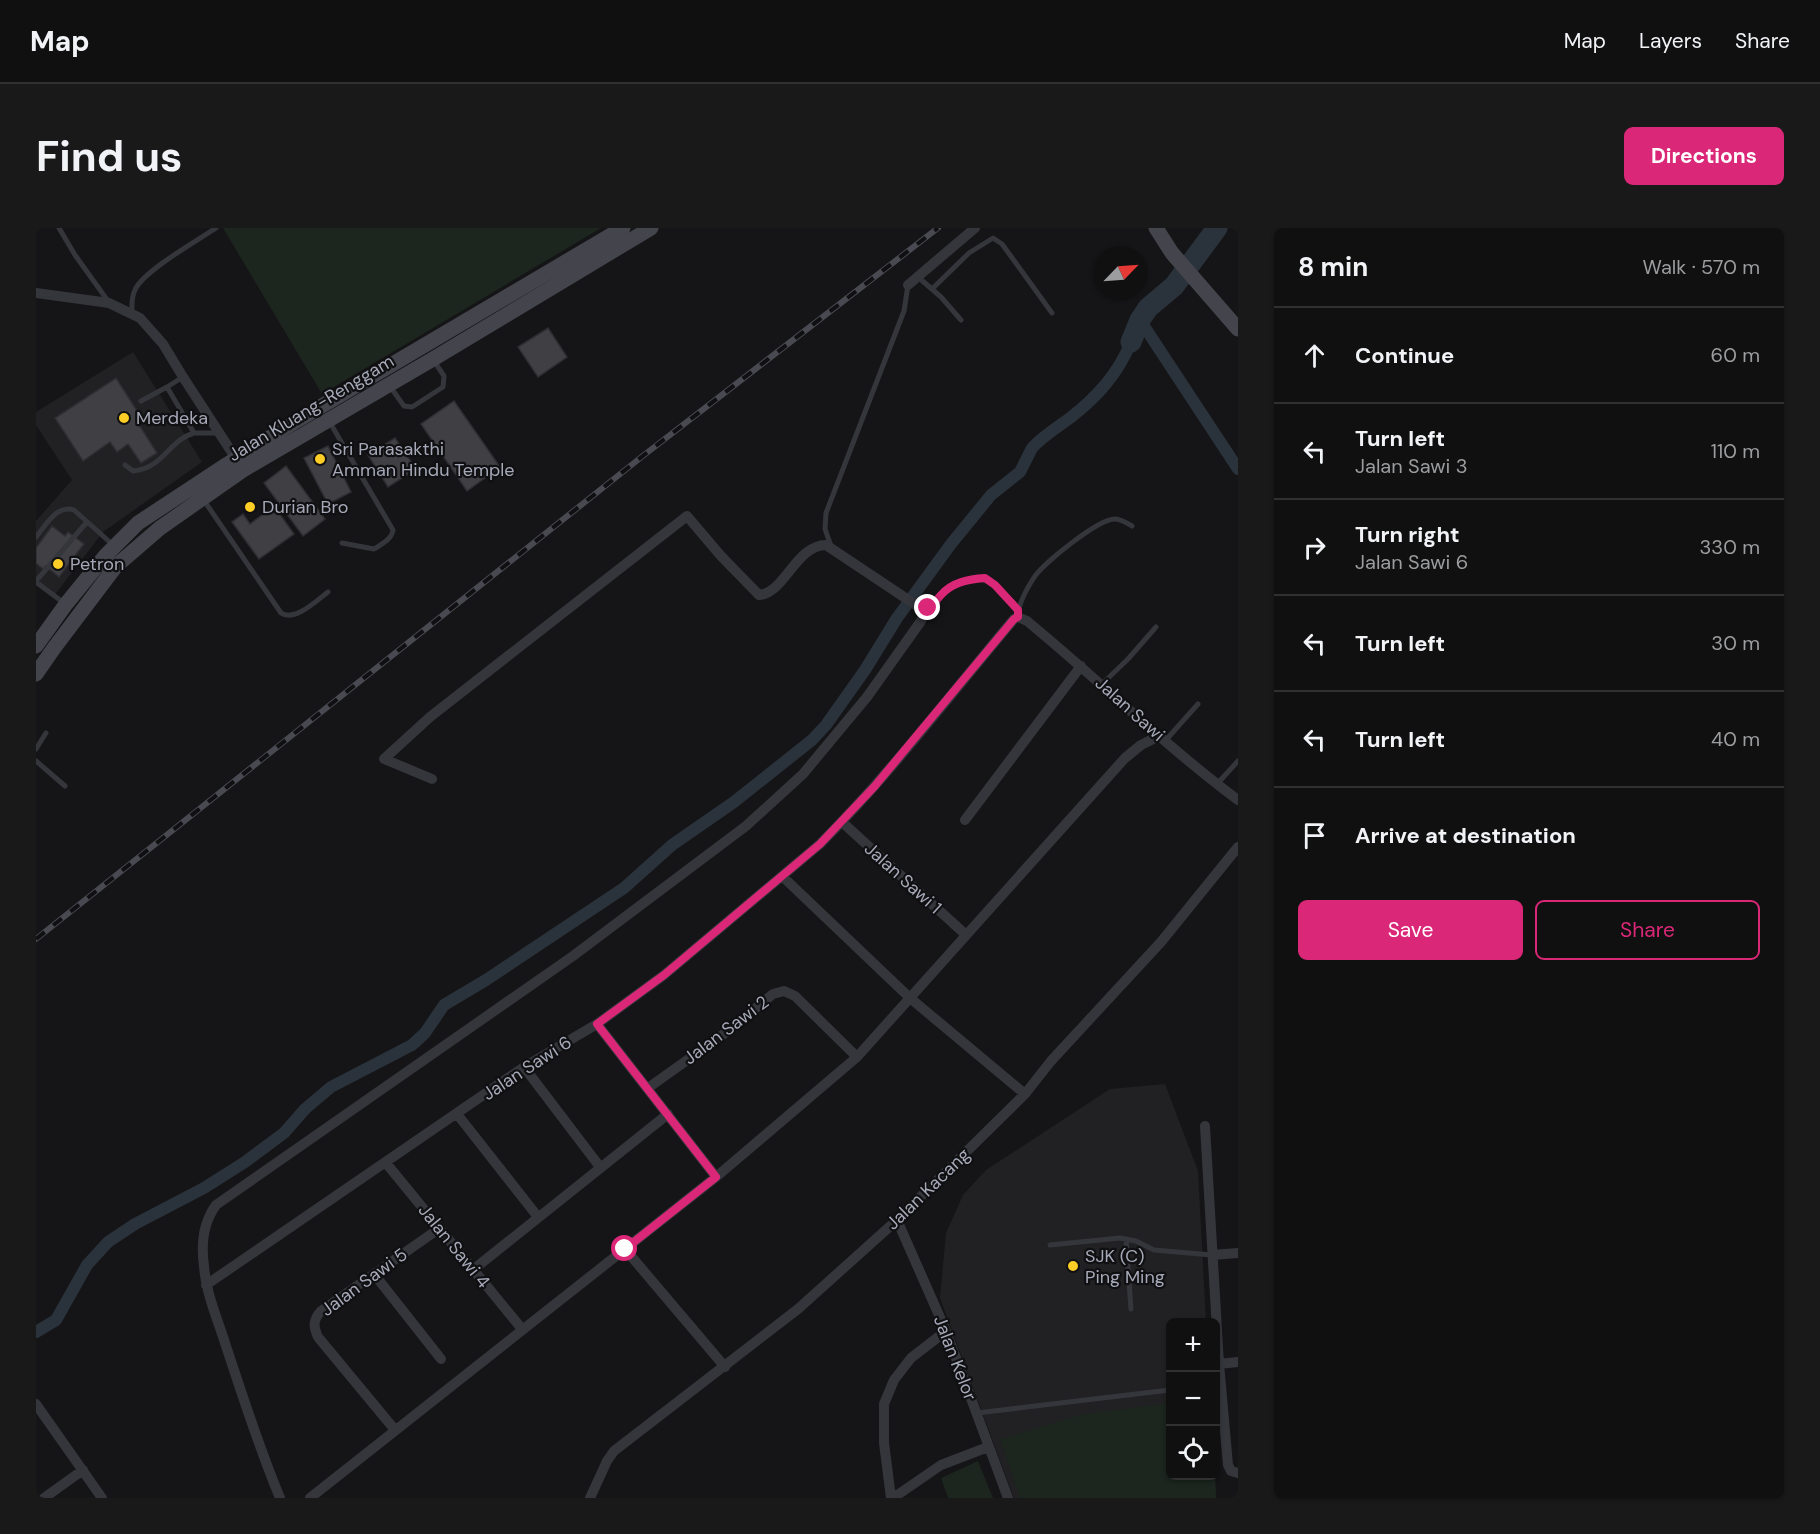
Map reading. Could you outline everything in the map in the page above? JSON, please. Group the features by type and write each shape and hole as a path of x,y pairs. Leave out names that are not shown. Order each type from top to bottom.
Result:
{"main road":[{"name":"Jalan Kluang-Renggam","path":"36,674 42,642 66,604 114,546 138,523 384,378 623,228"},
{"name":"Jalan Kluang-Renggam","path":"384,378 433,359 651,228"},
{"path":"1156,228 1172,253 1238,329"},
{"name":"Jalan Kluang-Renggam","path":"42,642 116,566 160,528 202,498 239,464"}],"street":[{"path":"908,285 944,252 975,228"},
{"path":"36,293 109,303 140,318 163,344 239,464"},
{"path":"280,1498 254,1432 206,1285 203,1256 205,1228 208,1216 216,1205 573,956 746,826 803,774 867,697 925,615 920,608 905,597 826,545 813,547 773,588 759,595 721,556 687,516 430,717 384,759 432,779"},
{"name":"Jalan Sawi","path":"1019,615 1238,800"},
{"name":"Jalan Sawi 6","path":"206,1285 524,1067 597,1024 664,975 782,876 842,822 1019,615"},
{"path":"965,820 1082,666"},
{"path":"310,1498 716,1177 857,1057 1125,758 1141,746 1162,738"},
{"name":"Jalan Sawi 1","path":"842,822 965,934"},
{"name":"Jalan Kacang","path":"590,1498 607,1461 615,1451 798,1309 897,1220 1024,1094 1051,1061 1161,942 1238,847"},
{"path":"782,876 909,998 1024,1094"},
{"name":"Jalan Sawi 2","path":"648,1088 728,1031 773,994 784,991 795,996 857,1057"},
{"path":"597,1024 716,1177"},
{"path":"524,1067 600,1167"},
{"path":"457,1114 538,1217"},
{"path":"474,1269 668,1114"},
{"path":"1205,1126 1216,1318"},
{"name":"Jalan Sawi 4","path":"386,1163 522,1329"},
{"name":"Jalan Kelor","path":"897,1220 946,1331 1008,1498"},
{"name":"Jalan Sawi 5","path":"395,1431 318,1337 313,1328 315,1318 321,1311 440,1228"},
{"path":"625,1249 724,1367"},
{"path":"1212,1255 1238,1253"},
{"path":"374,1274 441,1359"},
{"path":"946,1331 911,1358 894,1380 884,1404 884,1443 892,1498 941,1465 988,1447"},
{"path":"1220,1364 1238,1362"},
{"path":"1220,1401 1228,1466 1231,1471 1238,1473"},
{"path":"36,1404 102,1498"},
{"path":"44,1498 83,1470"}],"lane":[{"path":"59,228 109,303"},
{"path":"132,313 135,288 145,277 216,228"},
{"path":"932,289 969,253 993,238 1002,243 1052,313"},
{"path":"918,277 961,320"},
{"path":"831,548 825,530 826,513 904,311 908,285"},
{"path":"384,378 404,406 412,407 443,387 444,376 433,359"},
{"path":"141,401 183,377"},
{"path":"167,387 194,433"},
{"path":"324,413 393,530 386,542 374,549 342,543"},
{"path":"125,465 133,471 143,470 169,452 182,436 194,433 218,434"},
{"path":"202,498 285,616 294,616 328,592"},
{"path":"36,537 59,510 67,508 74,510 114,546"},
{"path":"1019,615 1024,595 1038,572 1071,544 1105,522 1114,519 1132,526"},
{"path":"66,604 36,581 87,522"},
{"path":"920,608 933,606 940,595 951,586 962,581 985,578 995,585 1019,615"},
{"path":"1102,684 1156,627"},
{"path":"1162,738 1198,704"},
{"path":"36,748 46,733"},
{"path":"36,761 64,786"},
{"path":"1217,784 1238,761"},
{"path":"1050,1245 1120,1238 1136,1241 1154,1250 1212,1255"},
{"path":"1126,1239 1131,1309"},
{"path":"977,1413 1166,1390"}],"shaded area":[{"path":"223,228 601,228 322,394"},
{"path":"133,352 202,462 103,532 53,597 36,585 36,521 72,480 36,425 36,412"},
{"name":"SJK (C) Ping Ming","path":"1165,1084 1198,1171 1206,1318 1166,1318 1166,1480 1215,1480 1216,1498 1014,1498 940,1298 946,1233 963,1195 986,1170 1110,1089"},
{"path":"1166,1404 1166,1480 1215,1480 1216,1498 1020,1498 1000,1439 1084,1414"},
{"path":"978,1461 993,1498 948,1498 941,1478"}],"building":[{"path":"548,328 567,357 538,377 518,347"},
{"path":"116,378 141,417 136,420 157,453 141,463 128,444 117,452 110,442 83,461 55,418"},
{"path":"454,401 500,467 467,491 421,424"},
{"path":"395,438 416,469 388,487 368,455"},
{"path":"328,446 351,492 328,504 304,458"},
{"path":"286,466 325,519 303,536 264,483"},
{"path":"274,506 294,534 259,559 232,522 243,514 250,524"},
{"path":"52,526 65,536 68,532 84,544 59,577 46,566 43,569 36,563 36,548"}],"waterway":[{"path":"1131,342 1148,308 1174,286 1217,228"},
{"path":"1140,320 1238,469"},
{"path":"36,1332 56,1320 87,1265 108,1242 135,1224 204,1188 245,1162 284,1133 305,1109 331,1087 412,1045 425,1033 444,1005 486,980 624,888 672,845 734,802 812,740 826,725 865,670 897,618 951,544 991,495 1020,472 1032,448 1098,393 1113,375 1131,342"}],"railway":[{"path":"36,939 644,455 938,228"}],"place":[{"name":"Merdeka","path":"124,418"},
{"name":"Sri Parasakthi Amman Hindu Temple","path":"320,459"},
{"name":"Durian Bro","path":"250,507"},
{"name":"Petron","path":"58,564"},
{"name":"SJK (C) Ping Ming","path":"1073,1266"}],"route":[{"path":"625,1249 716,1177 597,1024 664,975 820,844 874,787 1018,617 1018,610 995,585 985,578 962,581 951,586 940,595 933,606 928,608"}]}
